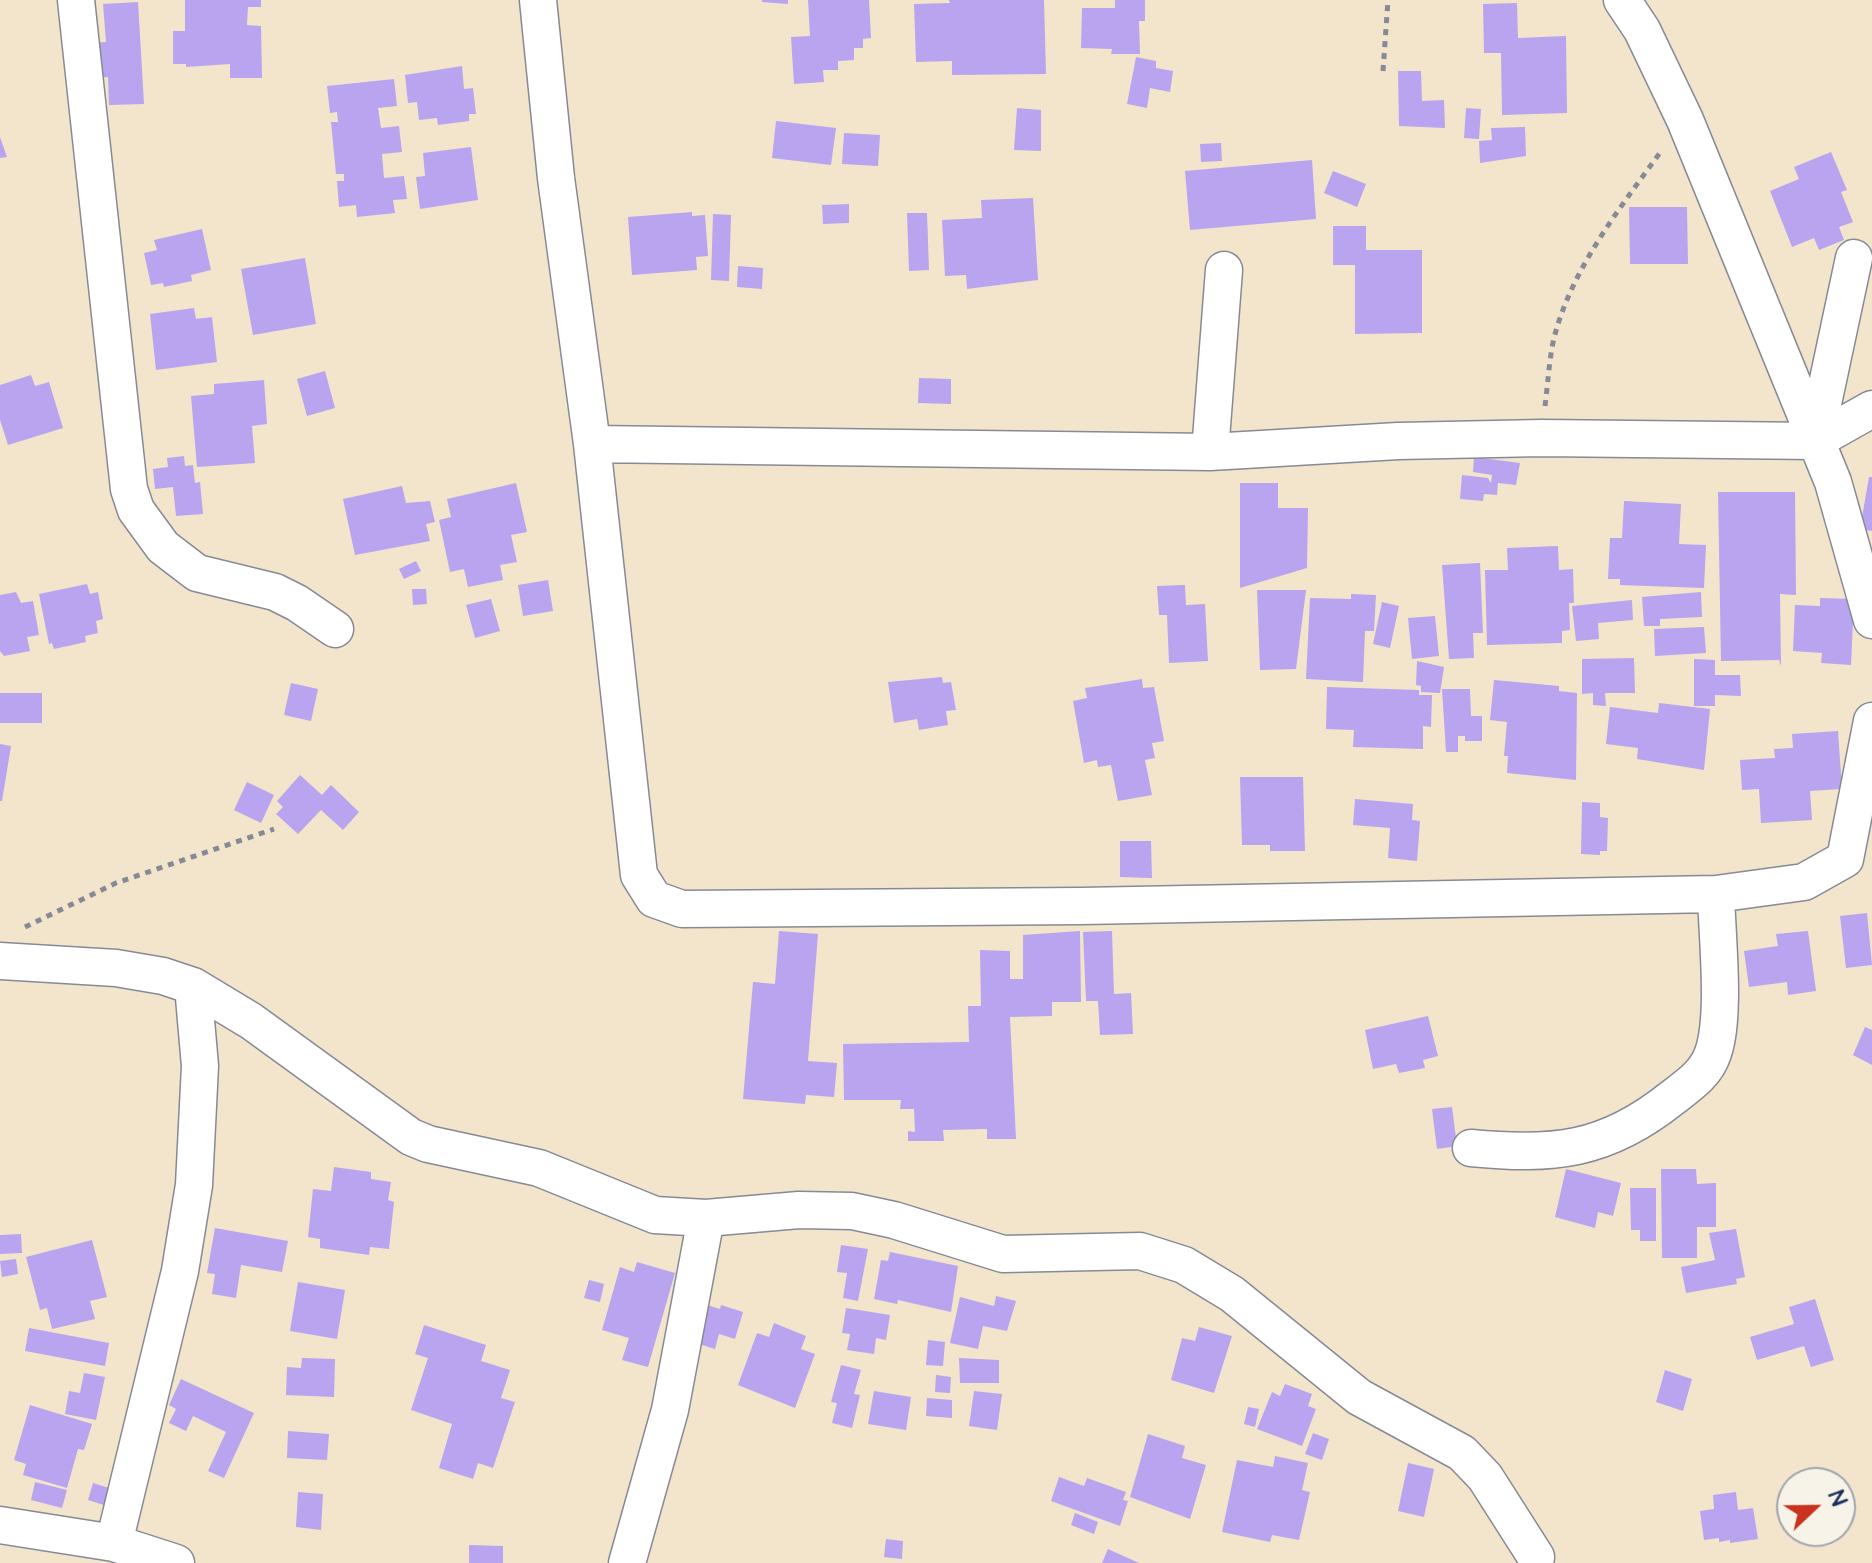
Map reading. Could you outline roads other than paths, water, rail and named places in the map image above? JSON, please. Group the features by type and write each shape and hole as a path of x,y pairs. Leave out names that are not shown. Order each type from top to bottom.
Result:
{"street":[{"path":"76,0 126,462 136,510 152,535 189,569 275,592 335,629"},
{"path":"538,0 556,178 592,444 639,875 654,899 682,909 854,908 1716,894 1804,882 1845,859 1872,721"},
{"path":"1622,0 1642,30 1685,120 1833,482 1872,620"},
{"path":"1815,441 1854,258"},
{"path":"1210,452 1224,270"},
{"path":"592,444 1210,452 1398,441 1542,438 1815,441 1872,409"},
{"path":"1471,1148 1525,1153 1585,1147 1651,1115 1702,1073 1718,1036 1716,894"},
{"path":"6,948 163,976 193,986 251,1021 399,1131 419,1141 539,1168 655,1215 706,1218 799,1210 852,1211 1003,1254 1140,1251 1184,1265 1232,1294 1359,1397 1462,1453 1485,1477 1536,1557"},
{"path":"114,1543 180,1271 194,1185 200,1066 193,986"},
{"path":"627,1563 670,1410 706,1218"},
{"path":"0,1525 114,1543 176,1563"}]}
